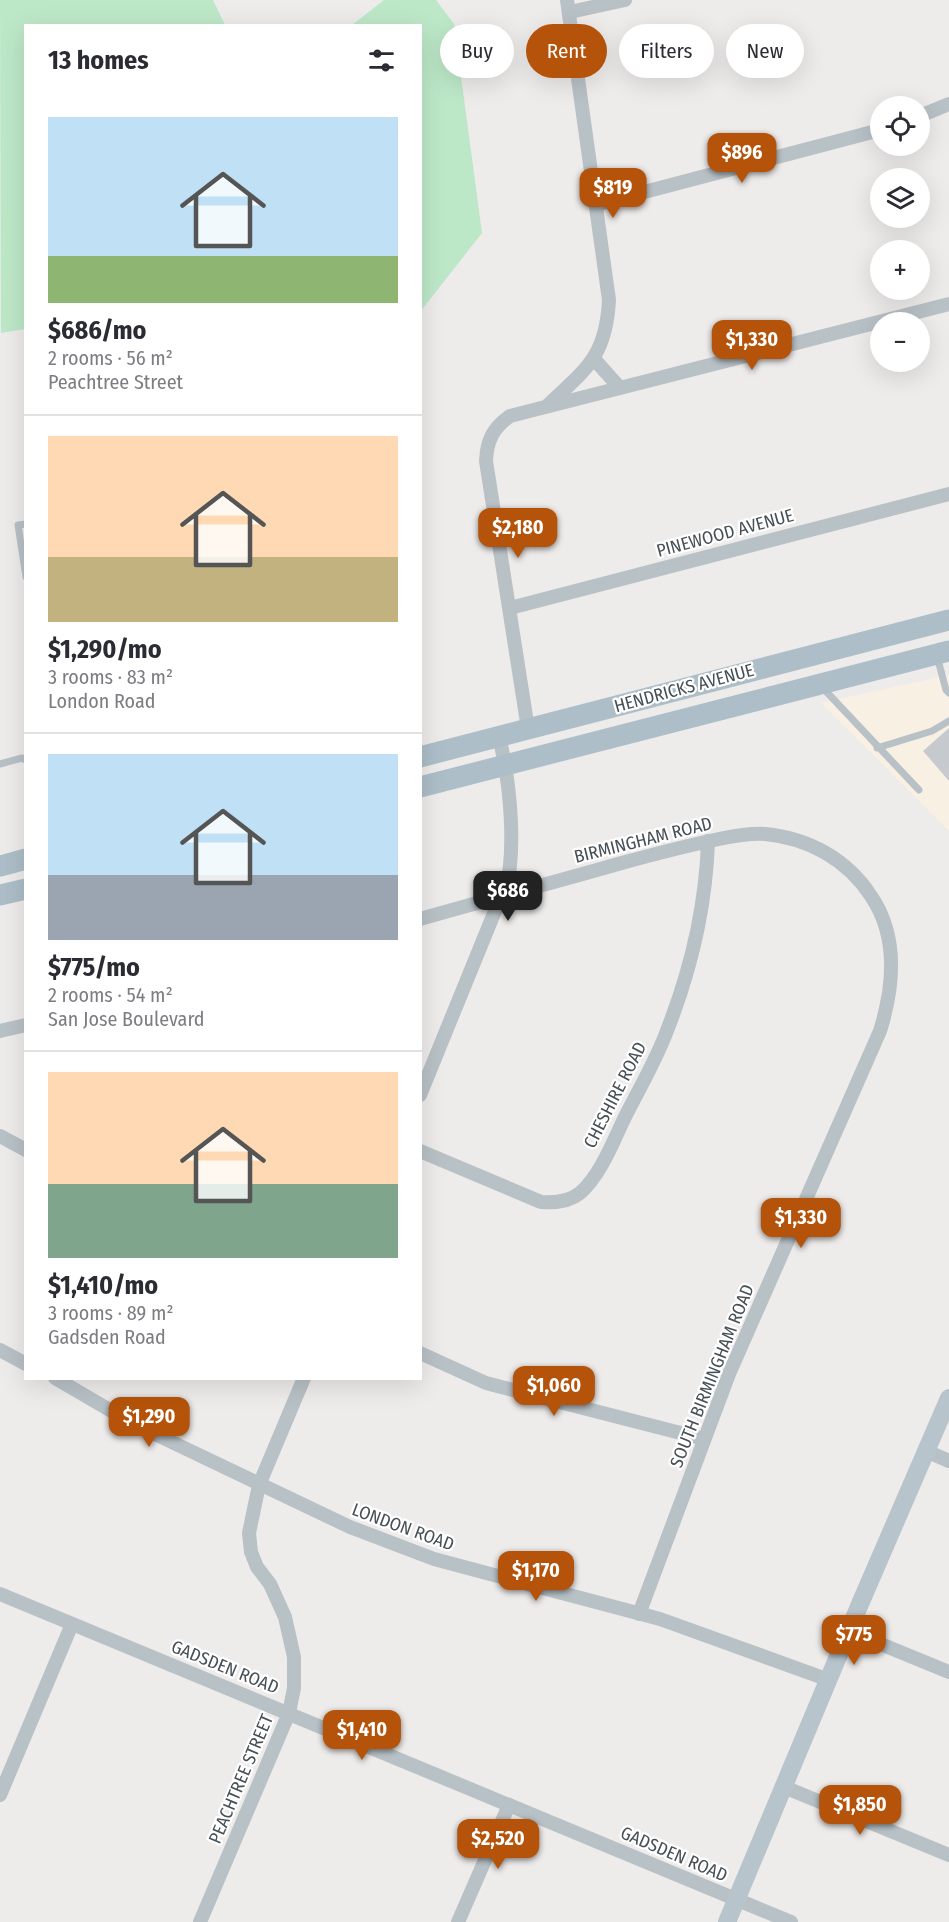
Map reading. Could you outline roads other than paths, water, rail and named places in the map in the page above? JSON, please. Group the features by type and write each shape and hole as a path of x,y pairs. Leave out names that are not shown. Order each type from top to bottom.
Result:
{"main road":[{"name":"HENDRICKS AVENUE","path":"422,756 949,620"},
{"path":"828,651 828,682"},
{"name":"HENDRICKS AVENUE","path":"422,786 943,652"},
{"path":"0,866 24,860"},
{"path":"0,895 24,889"}],"street":[{"path":"547,407 594,359 604,340 608,321 609,300 569,6 625,0"},
{"path":"930,112 949,104"},
{"path":"595,205 870,133"},
{"path":"528,729 486,461 487,445 498,424 510,416 949,304"},
{"path":"594,359 620,388"},
{"name":"PINEWOOD AVENUE","path":"510,608 949,494"},
{"path":"422,1090 495,910 504,896 511,849 506,764 499,737"},
{"name":"BIRMINGHAM ROAD","path":"422,918 664,851 741,835 763,834 791,838 827,853 849,869 865,886"},
{"name":"CHESHIRE ROAD","path":"422,1152 541,1202 556,1203 570,1199 590,1184 668,1030 696,934 705,889 708,841"},
{"name":"SOUTH BIRMINGHAM ROAD","path":"639,1614 729,1374 859,1080 884,1017 892,979 889,939 884,921 865,886"},
{"path":"0,1031 24,1025"},
{"path":"0,1136 24,1149"},
{"path":"0,1350 24,1363"},
{"path":"422,1354 486,1383 704,1439"},
{"name":"LONDON ROAD","path":"58,1380 132,1423 334,1521 434,1559 660,1619 829,1680"},
{"name":"PEACHTREE STREET","path":"200,1922 289,1713 295,1676 294,1657 285,1617 273,1591 256,1567 251,1552 249,1533 259,1485 303,1380"},
{"path":"727,1922 949,1398"},
{"path":"926,1451 949,1461"},
{"name":"GADSDEN ROAD","path":"0,1594 791,1922"},
{"path":"0,1795 72,1624"},
{"path":"849,1631 949,1672"},
{"path":"784,1787 949,1855"},
{"path":"458,1922 509,1805"}],"lane":[{"path":"22,525 24,551"},
{"path":"943,652 946,690 949,693"},
{"path":"828,682 877,748 919,790"},
{"path":"877,748 932,731 949,722"},
{"path":"0,764 24,759"}]}
